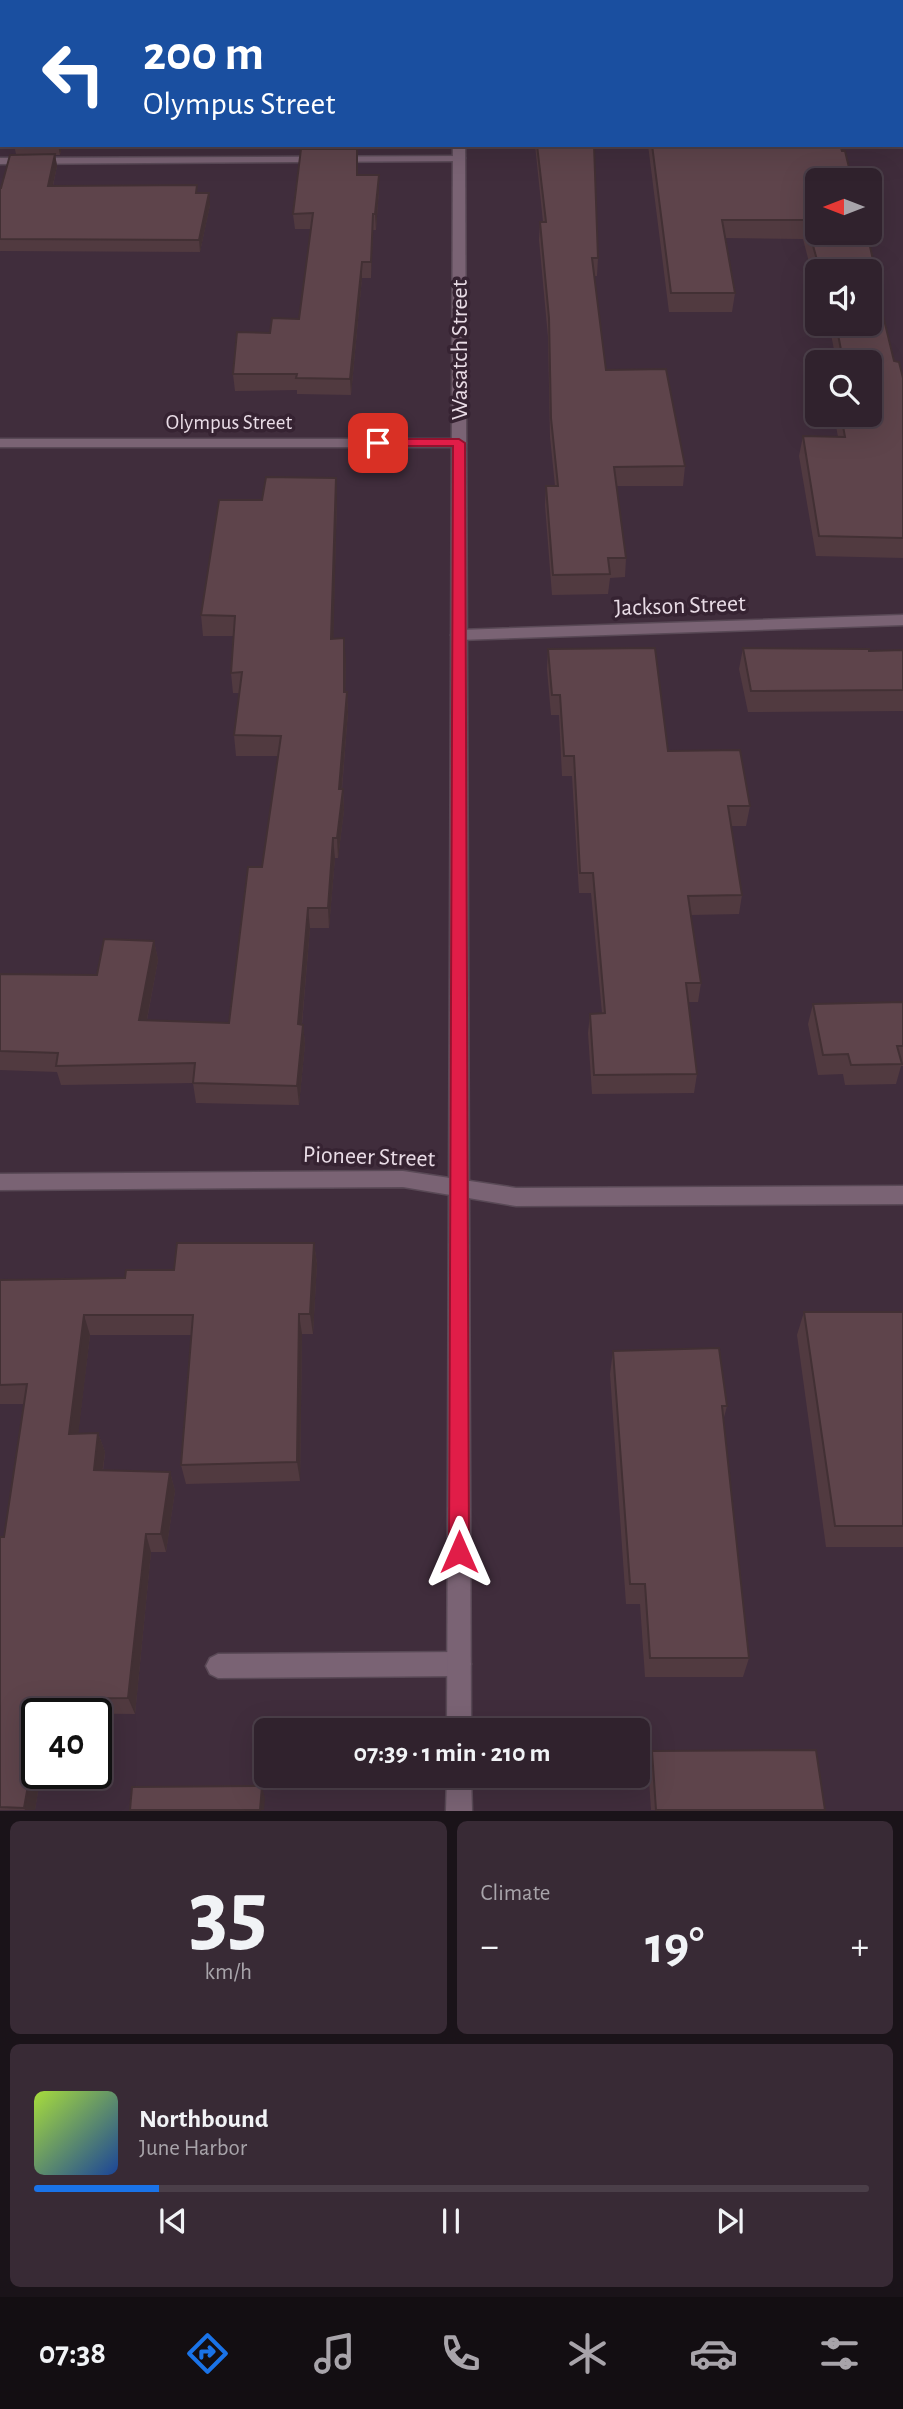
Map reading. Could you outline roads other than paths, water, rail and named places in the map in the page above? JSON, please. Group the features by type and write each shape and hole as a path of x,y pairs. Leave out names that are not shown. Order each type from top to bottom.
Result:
{"street":[{"path":"0,161 459,152"},
{"name":"Wasatch Street","path":"459,152 459,1718"},
{"name":"Olympus Street","path":"0,443 459,443"},
{"name":"Jackson Street","path":"459,635 903,620"},
{"name":"Pioneer Street","path":"0,1182 403,1179 516,1197 903,1195"},
{"path":"218,1666 459,1664"},
{"path":"459,1788 459,1811"}]}
